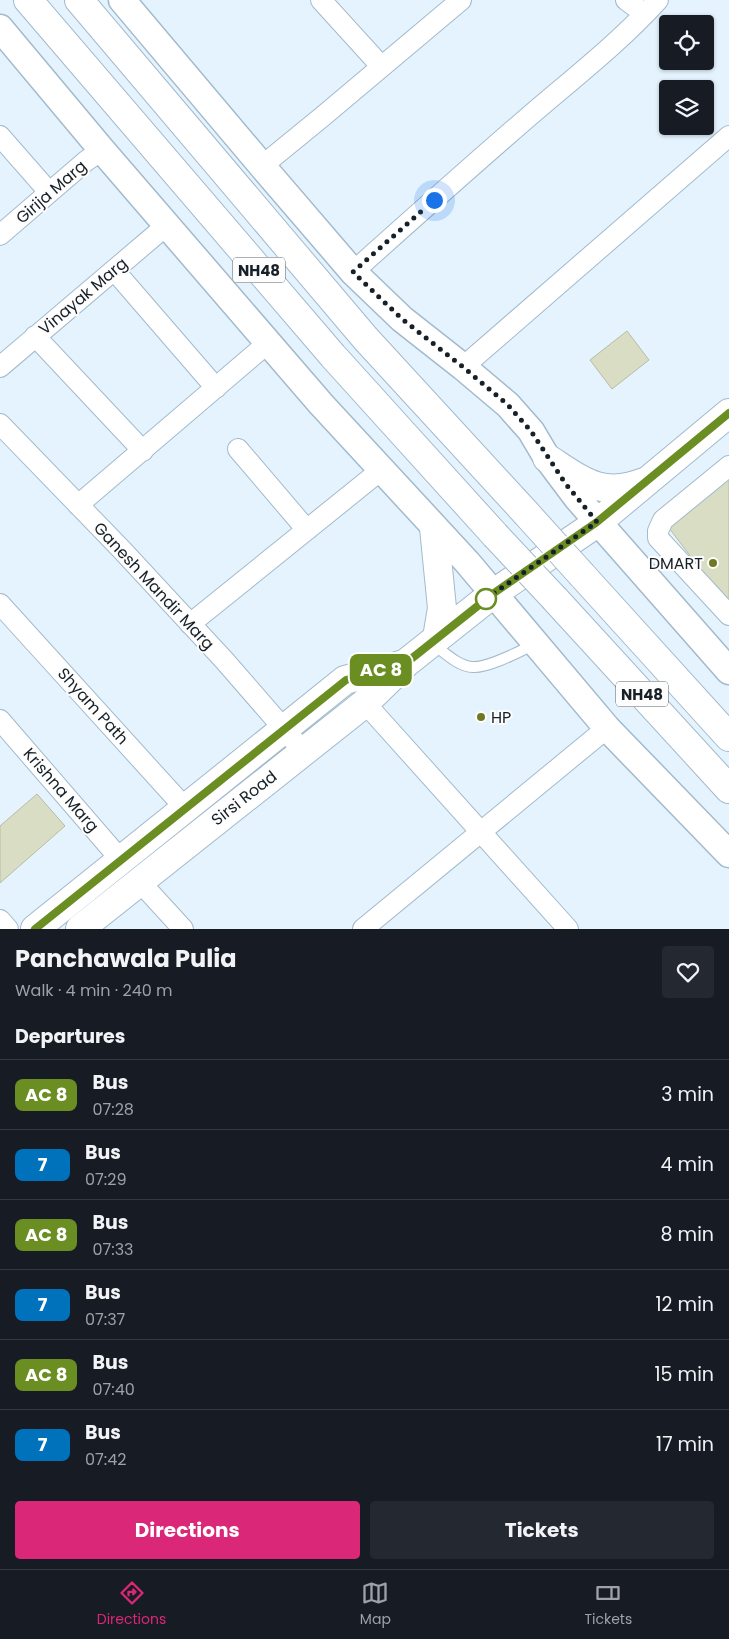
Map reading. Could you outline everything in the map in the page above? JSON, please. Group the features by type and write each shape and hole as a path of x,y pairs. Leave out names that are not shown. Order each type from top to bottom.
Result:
{"main road":[{"name":"NH48","path":"28,0 333,356 729,789"},
{"name":"NH48","path":"79,0 366,339 729,737"},
{"name":"Sirsi Road","path":"80,929 365,703 406,663 434,640 494,593 597,522 729,413"},
{"path":"547,458 582,481 595,486 612,489 629,488 647,480"},
{"path":"434,528 442,608 434,640"},
{"name":"Sirsi Road","path":"35,929 346,680 406,663"}],"street":[{"path":"122,0 353,272 402,319 508,405 531,431 547,458 577,498 729,671"},
{"path":"321,0 381,66"},
{"path":"262,166 461,0"},
{"path":"626,0 652,7"},
{"path":"353,272 473,164 603,53 652,7"},
{"path":"0,28 102,150 321,404 494,593 607,728 729,854"},
{"path":"0,136 49,192"},
{"path":"463,367 729,136"},
{"name":"Girija Marg","path":"0,236 49,192 102,150"},
{"name":"Vinayak Marg","path":"0,367 167,225"},
{"path":"114,270 216,388"},
{"path":"35,336 143,451"},
{"path":"78,505 269,342"},
{"name":"Ganesh Mandir Marg","path":"0,424 122,550 304,751"},
{"path":"238,449 307,530"},
{"path":"729,466 663,520 658,531 658,538 729,615"},
{"path":"190,624 381,470"},
{"name":"Shyam Path","path":"0,604 186,809"},
{"path":"365,703 568,929"},
{"name":"Krishna Marg","path":"0,720 121,860"},
{"path":"367,928 607,728"},
{"path":"140,882 182,929"},
{"path":"0,920 8,929"}],"lane":[{"path":"434,640 459,662 473,667 508,657 536,644"}],"building":[{"path":"627,331 649,360 612,389 590,360"},
{"name":"DMART","path":"729,466 729,607 663,520"},
{"path":"37,794 65,826 0,883 0,826"}],"bus line":[{"path":"35,929 346,680 406,663 494,593 597,522 729,413"}],"place":[{"name":"DMART","path":"713,563"},
{"name":"HP","path":"481,717"}],"route":[{"path":"434,200 353,272 402,319 508,405 531,431 565,483 597,522 480,604 486,599"}]}
